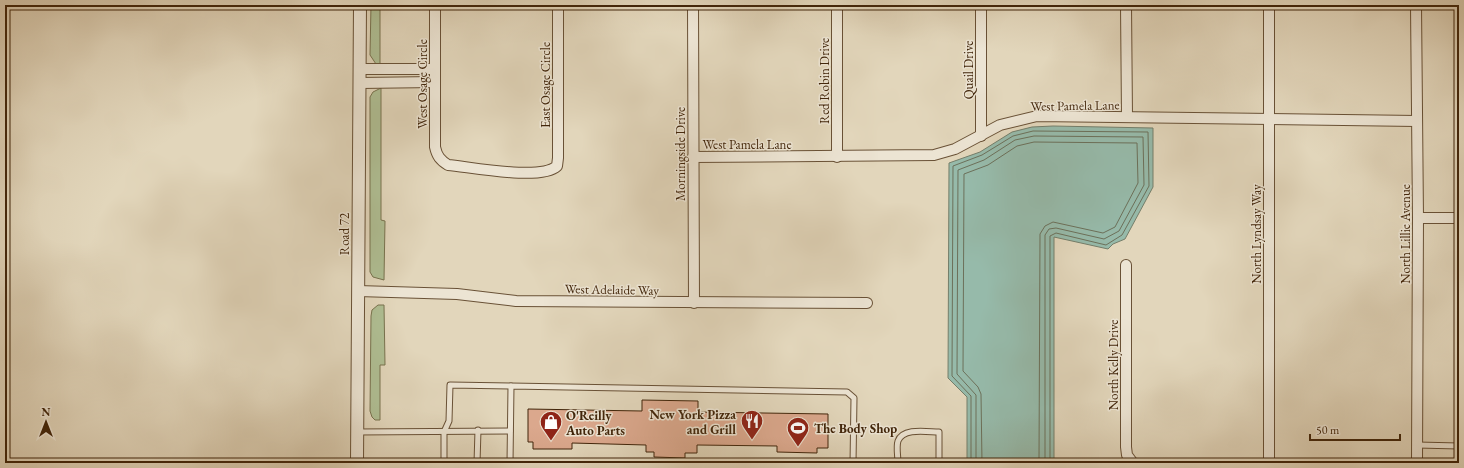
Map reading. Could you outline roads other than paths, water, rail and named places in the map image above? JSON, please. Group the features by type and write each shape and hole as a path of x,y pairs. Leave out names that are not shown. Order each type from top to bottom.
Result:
{"street":[{"name":"Road 72","path":"357,463 360,5"},
{"name":"West Osage Circle","path":"435,5 435,147 437,155 441,161"},
{"name":"East Osage Circle","path":"441,161 448,164 515,172 546,172 557,166 558,5"},
{"name":"Morningside Drive","path":"693,5 694,304"},
{"name":"Red Robin Drive","path":"837,5 837,157"},
{"name":"Quail Drive","path":"981,5 981,136"},
{"path":"1126,5 1127,117"},
{"name":"North Lyndsay Way","path":"1269,5 1269,463"},
{"name":"North Lillie Avenue","path":"1416,5 1418,218 1417,463"},
{"path":"359,69 435,69"},
{"path":"360,83 435,82"},
{"name":"West Pamela Lane","path":"693,158 934,155 955,149 1000,125 1037,116 1417,122"},
{"path":"1418,218 1459,218"},
{"name":"North Kelly Drive","path":"1126,265 1126,447 1133,463"},
{"name":"West Adelaide Way","path":"358,291 458,294 516,301 694,304 867,304"}],"lane":[{"path":"444,463 444,432 449,421 450,385 847,392 854,398 853,463"},
{"path":"510,463 511,386"},
{"path":"357,432 444,432 478,430 510,431"},
{"path":"477,463 478,430"},
{"path":"898,463 898,441 903,435 909,432 939,432 939,463"},
{"path":"1418,445 1459,446"}],"water":[{"path":"1032,127 1153,128 1153,187 1125,239 1113,244 1108,249 1054,237 1054,463 967,463 967,397 948,378 949,163 980,152 1012,132"}],"place":[{"name":"New York Pizza and Grill","path":"752,440"},
{"name":"O'Reilly Auto Parts","path":"551,442"},
{"name":"The Body Shop","path":"798,448"}]}
